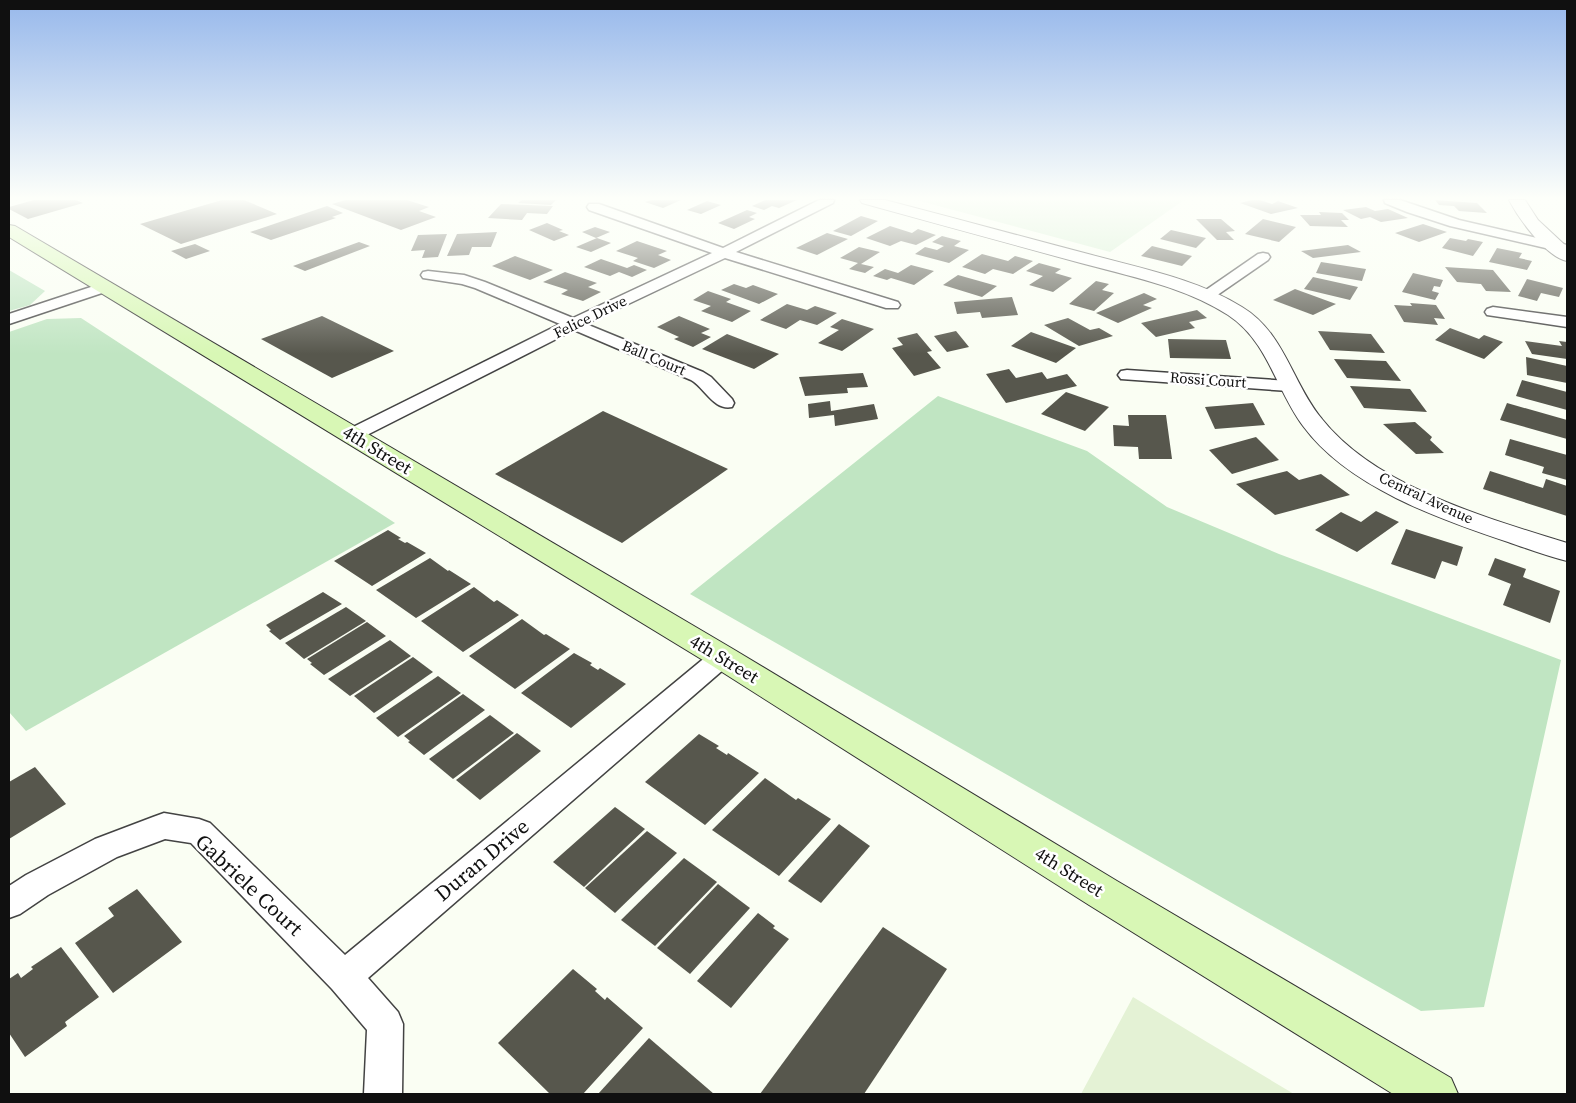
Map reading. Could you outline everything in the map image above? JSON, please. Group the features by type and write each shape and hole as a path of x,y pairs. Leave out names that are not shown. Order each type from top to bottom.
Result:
{"main road":[{"name":"4th Street","path":"46,251 722,657 1103,893 1435,1094"}],"street":[{"path":"720,251 892,305"},
{"name":"Felice Drive","path":"352,435 574,323 727,251"},
{"name":"Central Avenue","path":"1058,251 1167,281 1208,295 1236,312 1259,330 1268,343 1307,418 1321,434 1358,465 1381,479 1442,509 1498,530 1567,552"},
{"path":"1208,295 1263,257"},
{"name":"Ball Court","path":"428,276 464,280 480,285 574,323 697,376 705,381 725,403"},
{"path":"9,319 106,287"},
{"path":"1493,312 1567,322"},
{"name":"Rossi Court","path":"1126,375 1289,386"},
{"name":"Duran Drive","path":"344,977 722,657"},
{"name":"Gabriele Court","path":"9,904 37,885 106,848 164,826 199,832 344,977"},
{"path":"344,977 385,1024 383,1094"}],"green space":[{"path":"9,270 45,291 30,305 9,311"},
{"path":"81,318 395,523 26,731 9,712 9,332 47,319"},
{"path":"938,396 1087,451 1167,507 1279,554 1561,660 1484,1007 1421,1011 690,594"},
{"path":"1133,997 1207,1042 1294,1094 1081,1094"}],"building":[{"path":"172,251 209,251 186,259"},
{"path":"333,251 356,251 305,271 293,266"},
{"path":"424,251 440,251 438,257 422,258"},
{"path":"449,251 470,251 469,255 447,256"},
{"path":"617,251 666,251 658,255 671,260 654,268 633,261 638,258"},
{"path":"806,251 824,251 817,255"},
{"path":"851,251 880,252 861,264 874,267 865,273 849,269 858,263 840,258"},
{"path":"919,251 967,251 949,263 915,254"},
{"path":"1146,251 1174,251 1192,256 1182,266 1141,256"},
{"path":"1302,251 1361,252 1313,258"},
{"path":"1455,251 1476,251 1473,256"},
{"path":"1495,251 1522,253 1519,258 1532,261 1527,270 1489,262"},
{"path":"982,254 1008,261 1015,256 1033,261 1013,274 993,269 985,274 962,267"},
{"path":"515,256 553,270 530,280 492,266"},
{"path":"601,259 627,268 634,265 647,270 632,277 619,272 610,276 584,267"},
{"path":"1321,262 1366,269 1362,281 1316,273"},
{"path":"1039,263 1061,269 1055,273 1072,278 1053,292 1029,285 1043,276 1026,271"},
{"path":"911,265 934,271 914,285 891,278 887,280 873,276 885,269 898,273"},
{"path":"1445,267 1493,270 1511,292 1486,291 1481,284 1457,282"},
{"path":"565,272 597,283 588,287 601,292 583,301 561,294 568,290 543,282"},
{"path":"1413,273 1443,280 1440,287 1434,286 1432,291 1439,293 1435,300 1402,292"},
{"path":"958,275 997,286 982,297 943,285"},
{"path":"1313,277 1358,287 1350,300 1304,289"},
{"path":"1527,279 1563,288 1559,297 1541,293 1537,301 1518,296"},
{"path":"1096,281 1109,284 1102,290 1114,293 1094,311 1069,304"},
{"path":"734,284 746,288 753,285 778,294 759,304 721,290"},
{"path":"1295,289 1336,304 1313,315 1273,300"},
{"path":"708,291 731,299 726,302 751,311 732,322 701,311 711,306 693,300"},
{"path":"1144,293 1157,299 1143,305 1152,308 1118,323 1096,313"},
{"path":"1012,297 1018,315 982,318 980,312 957,314 954,302"},
{"path":"1410,303 1436,305 1445,319 1434,318 1438,325 1404,322 1394,305 1412,306"},
{"path":"787,304 807,310 815,306 837,313 817,325 800,320 786,329 760,320"},
{"path":"1197,310 1207,318 1189,322 1195,328 1156,337 1141,323"},
{"path":"322,316 394,351 332,378 261,339"},
{"path":"679,316 710,329 701,333 711,337 693,347 674,339 679,337 657,327"},
{"path":"1068,318 1090,330 1099,328 1113,336 1079,346 1044,325"},
{"path":"842,319 874,329 842,351 818,343 839,330 830,327"},
{"path":"1450,328 1479,339 1484,335 1503,342 1484,359 1435,340"},
{"path":"956,331 969,347 947,352 934,336"},
{"path":"1318,331 1371,334 1385,353 1330,350"},
{"path":"1031,332 1076,348 1056,363 1011,346"},
{"path":"917,333 932,351 927,352 941,368 914,376 892,348 903,345 897,338"},
{"path":"727,334 779,354 754,369 702,349"},
{"path":"1168,339 1226,340 1231,359 1170,358"},
{"path":"1525,341 1562,346 1559,341 1567,342 1567,359 1532,354"},
{"path":"1526,357 1567,366 1567,383 1527,375"},
{"path":"1334,359 1386,361 1401,381 1347,378"},
{"path":"1009,369 1016,378 1042,372 1047,379 1067,374 1077,386 1006,403 986,374"},
{"path":"863,373 868,387 847,388 848,393 805,396 799,377"},
{"path":"1522,380 1567,392 1567,410 1516,396"},
{"path":"1350,386 1410,389 1427,412 1364,408"},
{"path":"1066,392 1109,407 1085,431 1041,414"},
{"path":"830,401 831,411 874,404 878,419 835,426 834,415 809,418 808,404"},
{"path":"1253,403 1265,425 1215,429 1205,407"},
{"path":"1507,403 1567,420 1567,439 1500,420"},
{"path":"603,411 728,469 622,543 495,474"},
{"path":"1128,415 1166,415 1172,459 1139,459 1138,447 1114,446 1113,425 1129,426"},
{"path":"1415,422 1432,437 1430,440 1444,453 1416,454 1383,424"},
{"path":"1256,437 1279,460 1232,474 1209,450"},
{"path":"1510,439 1567,455 1567,480 1542,473 1544,467 1505,455"},
{"path":"1287,471 1299,480 1321,474 1350,495 1275,515 1236,484"},
{"path":"1490,471 1543,488 1546,479 1567,486 1567,516 1483,489"},
{"path":"1376,511 1399,522 1357,552 1315,530 1341,512 1361,522"},
{"path":"1406,529 1463,547 1457,566 1442,561 1435,579 1391,564"},
{"path":"388,530 401,538 398,539 426,553 372,586 334,561"},
{"path":"430,558 471,584 416,618 376,590"},
{"path":"1495,558 1526,569 1523,577 1560,591 1550,623 1503,605 1511,584 1488,575"},
{"path":"474,587 494,602 497,600 519,615 463,652 421,621"},
{"path":"323,592 342,604 280,640 269,631 271,630 266,625"},
{"path":"346,607 366,621 304,659 285,643"},
{"path":"522,619 544,635 546,634 570,649 515,689 469,656"},
{"path":"367,622 386,636 324,675 310,664 312,663 307,659"},
{"path":"390,640 411,656 350,696 328,679"},
{"path":"574,653 592,663 590,665 598,670 600,668 626,684 571,728 521,693"},
{"path":"413,657 433,672 374,713 354,696"},
{"path":"438,676 461,693 398,737 376,718"},
{"path":"463,694 485,710 424,755 408,742 410,741 404,736"},
{"path":"490,715 514,733 453,779 429,759"},
{"path":"517,733 541,751 480,800 456,780"},
{"path":"699,734 719,746 716,748 727,755 728,753 759,773 705,825 645,782"},
{"path":"35,767 66,804 9,839 9,782"},
{"path":"765,778 796,800 798,798 831,819 779,876 712,830"},
{"path":"615,807 645,829 584,887 553,862"},
{"path":"839,824 870,846 821,903 788,881"},
{"path":"647,831 677,853 615,913 585,888"},
{"path":"684,858 717,882 655,946 621,920"},
{"path":"718,884 750,908 690,974 657,948"},
{"path":"137,889 182,942 113,993 75,943 114,916 108,908"},
{"path":"758,913 775,926 773,928 789,939 731,1008 697,981"},
{"path":"883,927 947,969 864,1094 760,1094"},
{"path":"61,947 99,997 65,1022 67,1026 25,1057 9,1033 9,979 18,973 21,978 33,969 31,967"},
{"path":"573,969 597,989 595,991 605,1000 607,997 643,1028 583,1094 550,1094 498,1043"},
{"path":"649,1038 714,1094 598,1094"}]}
